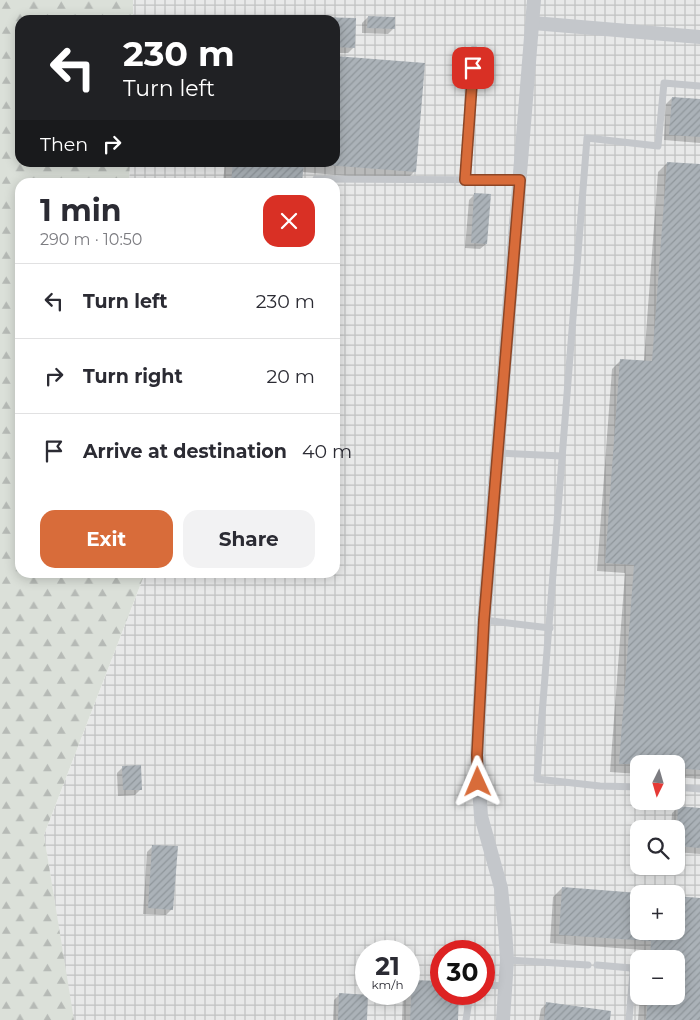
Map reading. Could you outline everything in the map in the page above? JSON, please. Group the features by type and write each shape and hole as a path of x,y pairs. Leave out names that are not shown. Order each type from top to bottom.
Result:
{"street":[{"path":"503,1020 507,960 501,888 482,816 477,755 484,620 534,0"},
{"path":"533,23 700,37"}],"lane":[{"path":"465,180 474,49"},
{"path":"630,786 600,786 537,780 587,138 658,146 664,83 700,86"},
{"path":"340,179 520,180"},
{"path":"497,453 562,456"},
{"path":"484,620 550,628"},
{"path":"685,788 700,789"},
{"path":"507,960 588,965"},
{"path":"597,965 631,968 634,972 629,1020"},
{"path":"495,986 506,986"},
{"path":"466,1020 468,1005"}],"shaded area":[{"path":"133,0 700,0 700,1020 73,1020 44,835 143,578 340,578 340,178 129,178 130,167 340,167 340,15 133,15"}],"green space":[{"path":"0,0 133,0 133,15 15,15 15,167 130,167 129,178 15,178 15,578 143,578 44,835 74,1020 0,1020"}],"building":[{"path":"368,16 395,17 395,29 367,28"},
{"path":"340,18 356,18 355,48 340,47"},
{"path":"340,56 425,63 416,172 340,166"},
{"path":"672,97 700,99 700,137 669,135"},
{"path":"667,162 700,164 700,770 685,769 685,755 630,755 630,764 619,764 634,565 605,563 620,359 652,361"},
{"path":"232,167 304,167 302,178 231,178"},
{"path":"474,193 491,194 487,244 471,243"},
{"path":"141,765 142,790 123,790 122,766"},
{"path":"685,807 700,808 700,848 685,847 685,820 677,820 678,810 685,810"},
{"path":"152,845 178,846 173,910 148,908"},
{"path":"562,887 630,892 630,940 559,935"},
{"path":"685,897 700,898 700,1020 646,1020 647,1005 685,1005 685,950 650,950 651,941 636,940 685,940"},
{"path":"420,980 430,981 430,1005 459,1005 458,1020 410,1020 411,1005 420,1005"},
{"path":"339,993 355,994 355,1005 368,1005 367,1020 338,1020"},
{"path":"546,1002 611,1011 610,1020 544,1020"}],"route":[{"path":"473,68 465,180 520,180 484,620 477,755 478,782"}]}
